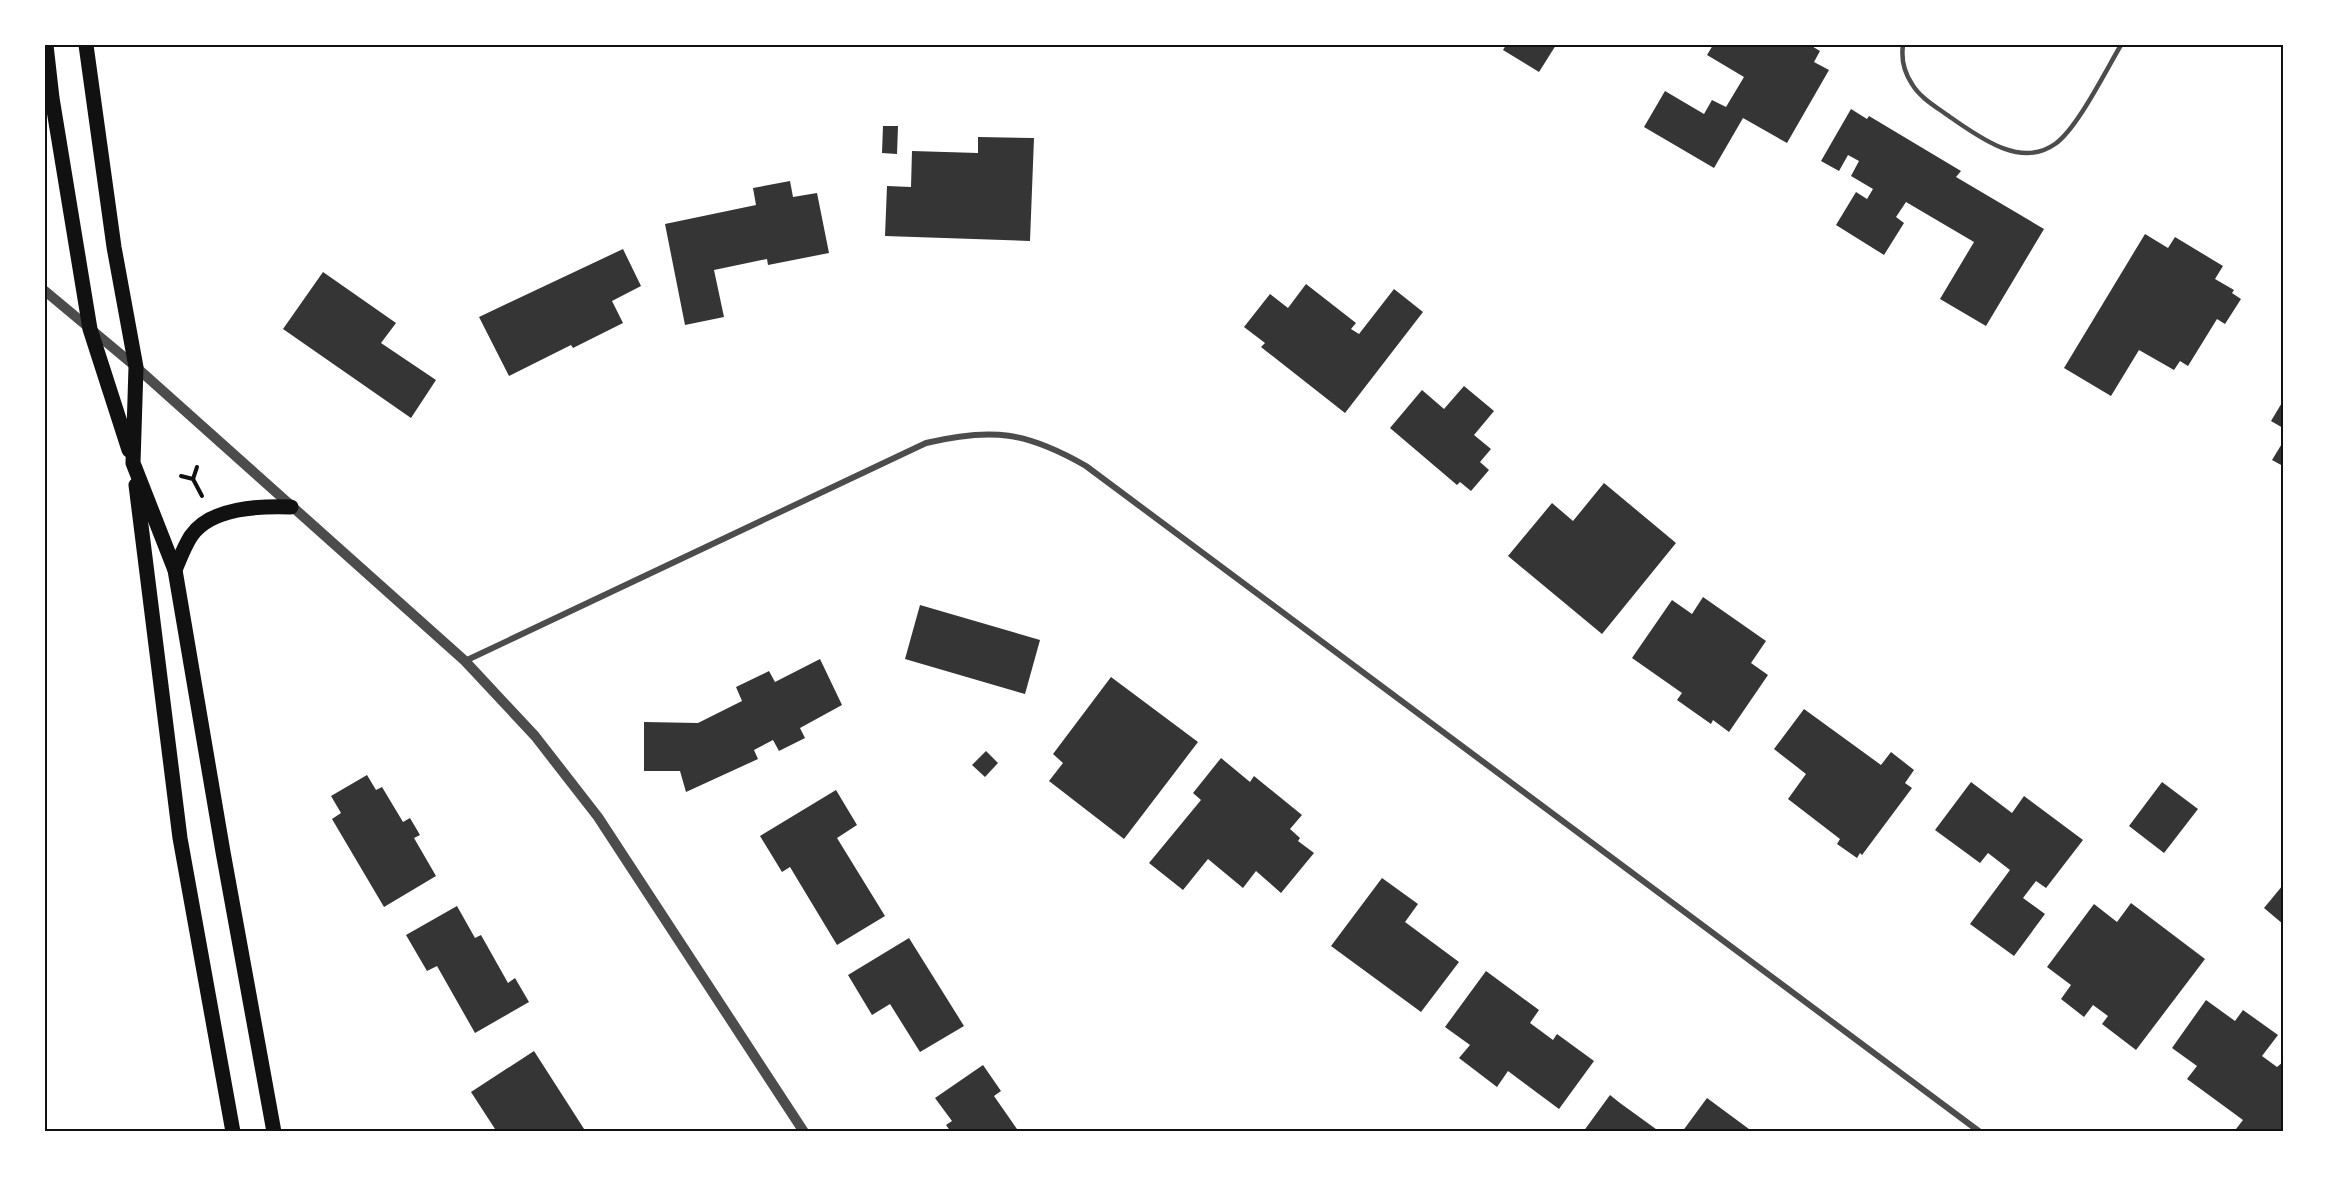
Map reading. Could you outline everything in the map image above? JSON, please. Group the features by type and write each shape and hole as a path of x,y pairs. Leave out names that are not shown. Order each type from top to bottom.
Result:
{"main road":[{"path":"46,45 52,98 90,329 134,463 175,570 274,1132"},
{"path":"86,45 114,247 136,367 134,463 180,838 233,1132"},
{"path":"45,124 52,98"},
{"path":"175,570 192,534 206,523 242,510 291,507"}],"street":[{"path":"45,291 136,367 465,662 535,736 598,817 804,1132"},
{"path":"465,662 926,443 961,435 996,433 1025,438 1058,450 1086,466 1980,1132"}],"lane":[{"path":"1903,45 1901,59 1912,85 1930,102 1984,139 2007,150 2032,153 2054,145 2070,129 2121,45"}],"path":[{"path":"197,467 193,479 205,502"},
{"path":"181,476 193,479"}],"building":[{"path":"1506,45 1556,45 1539,72 1503,50"},
{"path":"1713,45 1810,45 1820,51 1814,62 1829,70 1787,143 1743,118 1714,168 1644,127 1665,91 1704,114 1712,100 1726,107 1744,77 1707,55"},
{"path":"1851,109 1867,119 1869,116 1961,171 1956,177 2044,229 1986,326 1940,299 1974,242 1906,202 1896,217 1904,223 1884,255 1836,225 1856,192 1867,199 1873,189 1851,176 1859,161 1848,155 1839,171 1821,161"},
{"path":"883,126 898,126 897,154 882,153"},
{"path":"978,137 1034,138 1030,241 885,236 887,186 911,187 912,151 978,153"},
{"path":"790,181 793,197 817,193 829,253 768,265 767,259 714,270 724,317 685,325 665,224 756,205 753,188"},
{"path":"2145,234 2168,248 2175,237 2223,266 2215,279 2234,290 2232,293 2241,299 2225,324 2217,319 2188,366 2180,361 2174,370 2139,350 2111,396 2064,368"},
{"path":"623,249 641,286 612,301 623,323 573,348 571,345 509,376 479,317"},
{"path":"323,272 396,323 381,343 436,380 411,418 283,329"},
{"path":"1306,284 1356,323 1351,329 1359,334 1394,289 1423,312 1345,413 1261,347 1265,343 1244,327 1270,294 1288,308"},
{"path":"1464,386 1494,411 1474,435 1491,449 1480,462 1489,470 1471,491 1460,482 1457,485 1390,428 1422,390 1444,409"},
{"path":"2283,401 2283,428 2271,421"},
{"path":"2283,442 2283,466 2272,460"},
{"path":"1604,483 1676,543 1602,634 1508,556 1552,503 1573,521"},
{"path":"1703,597 1766,641 1751,663 1768,675 1729,732 1713,720 1711,724 1677,700 1682,693 1632,658 1672,600 1692,614"},
{"path":"920,605 1040,640 1025,694 905,659"},
{"path":"820,659 842,705 800,728 805,738 779,751 773,740 754,750 758,759 686,792 680,771 644,771 644,722 698,723 742,701 736,687 769,671 775,682"},
{"path":"1111,677 1198,742 1124,839 1049,781 1063,763 1053,754"},
{"path":"1804,709 1881,765 1891,752 1914,770 1905,783 1912,788 1862,855 1860,853 1857,858 1837,844 1840,839 1788,799 1806,774 1774,749"},
{"path":"986,751 998,763 985,777 972,765"},
{"path":"1221,758 1250,782 1254,776 1302,815 1290,829 1300,838 1298,841 1314,853 1281,893 1256,871 1243,888 1208,859 1183,890 1149,863 1201,800 1193,793"},
{"path":"367,775 376,790 382,787 403,822 410,818 420,835 414,838 436,876 384,907 332,819 341,813 331,796"},
{"path":"1971,782 2012,813 2024,796 2083,840 2046,888 2036,881 2023,898 2045,914 2014,956 1970,924 2010,870 1988,853 1980,863 1935,830"},
{"path":"2162,782 2198,809 2164,853 2129,826"},
{"path":"836,790 857,825 837,838 885,916 837,945 790,867 782,872 760,836"},
{"path":"1382,878 1418,904 1405,922 1459,962 1421,1012 1331,946"},
{"path":"2283,885 2283,924 2264,908"},
{"path":"2131,903 2205,959 2136,1050 2102,1024 2108,1016 2093,1005 2084,1017 2061,999 2071,985 2047,967 2094,904 2117,922"},
{"path":"457,906 475,938 481,935 508,983 515,978 529,1002 475,1033 437,966 427,971 406,935"},
{"path":"909,938 964,1026 920,1052 890,1004 872,1015 848,975"},
{"path":"1486,971 1539,1010 1530,1023 1553,1040 1557,1034 1594,1061 1559,1109 1508,1071 1497,1087 1459,1058 1470,1045 1445,1027"},
{"path":"2206,1000 2235,1021 2243,1010 2278,1035 2262,1056 2277,1067 2283,1062 2283,1130 2281,1132 2240,1132 2236,1129 2243,1120 2187,1079 2197,1066 2172,1048"},
{"path":"534,1051 586,1132 497,1132 471,1092"},
{"path":"983,1065 1001,1091 994,1096 1019,1132 951,1132 946,1125 952,1121 935,1098"},
{"path":"1610,1095 1620,1103 1660,1132 1583,1132"},
{"path":"1707,1098 1753,1132 1682,1132"}]}
